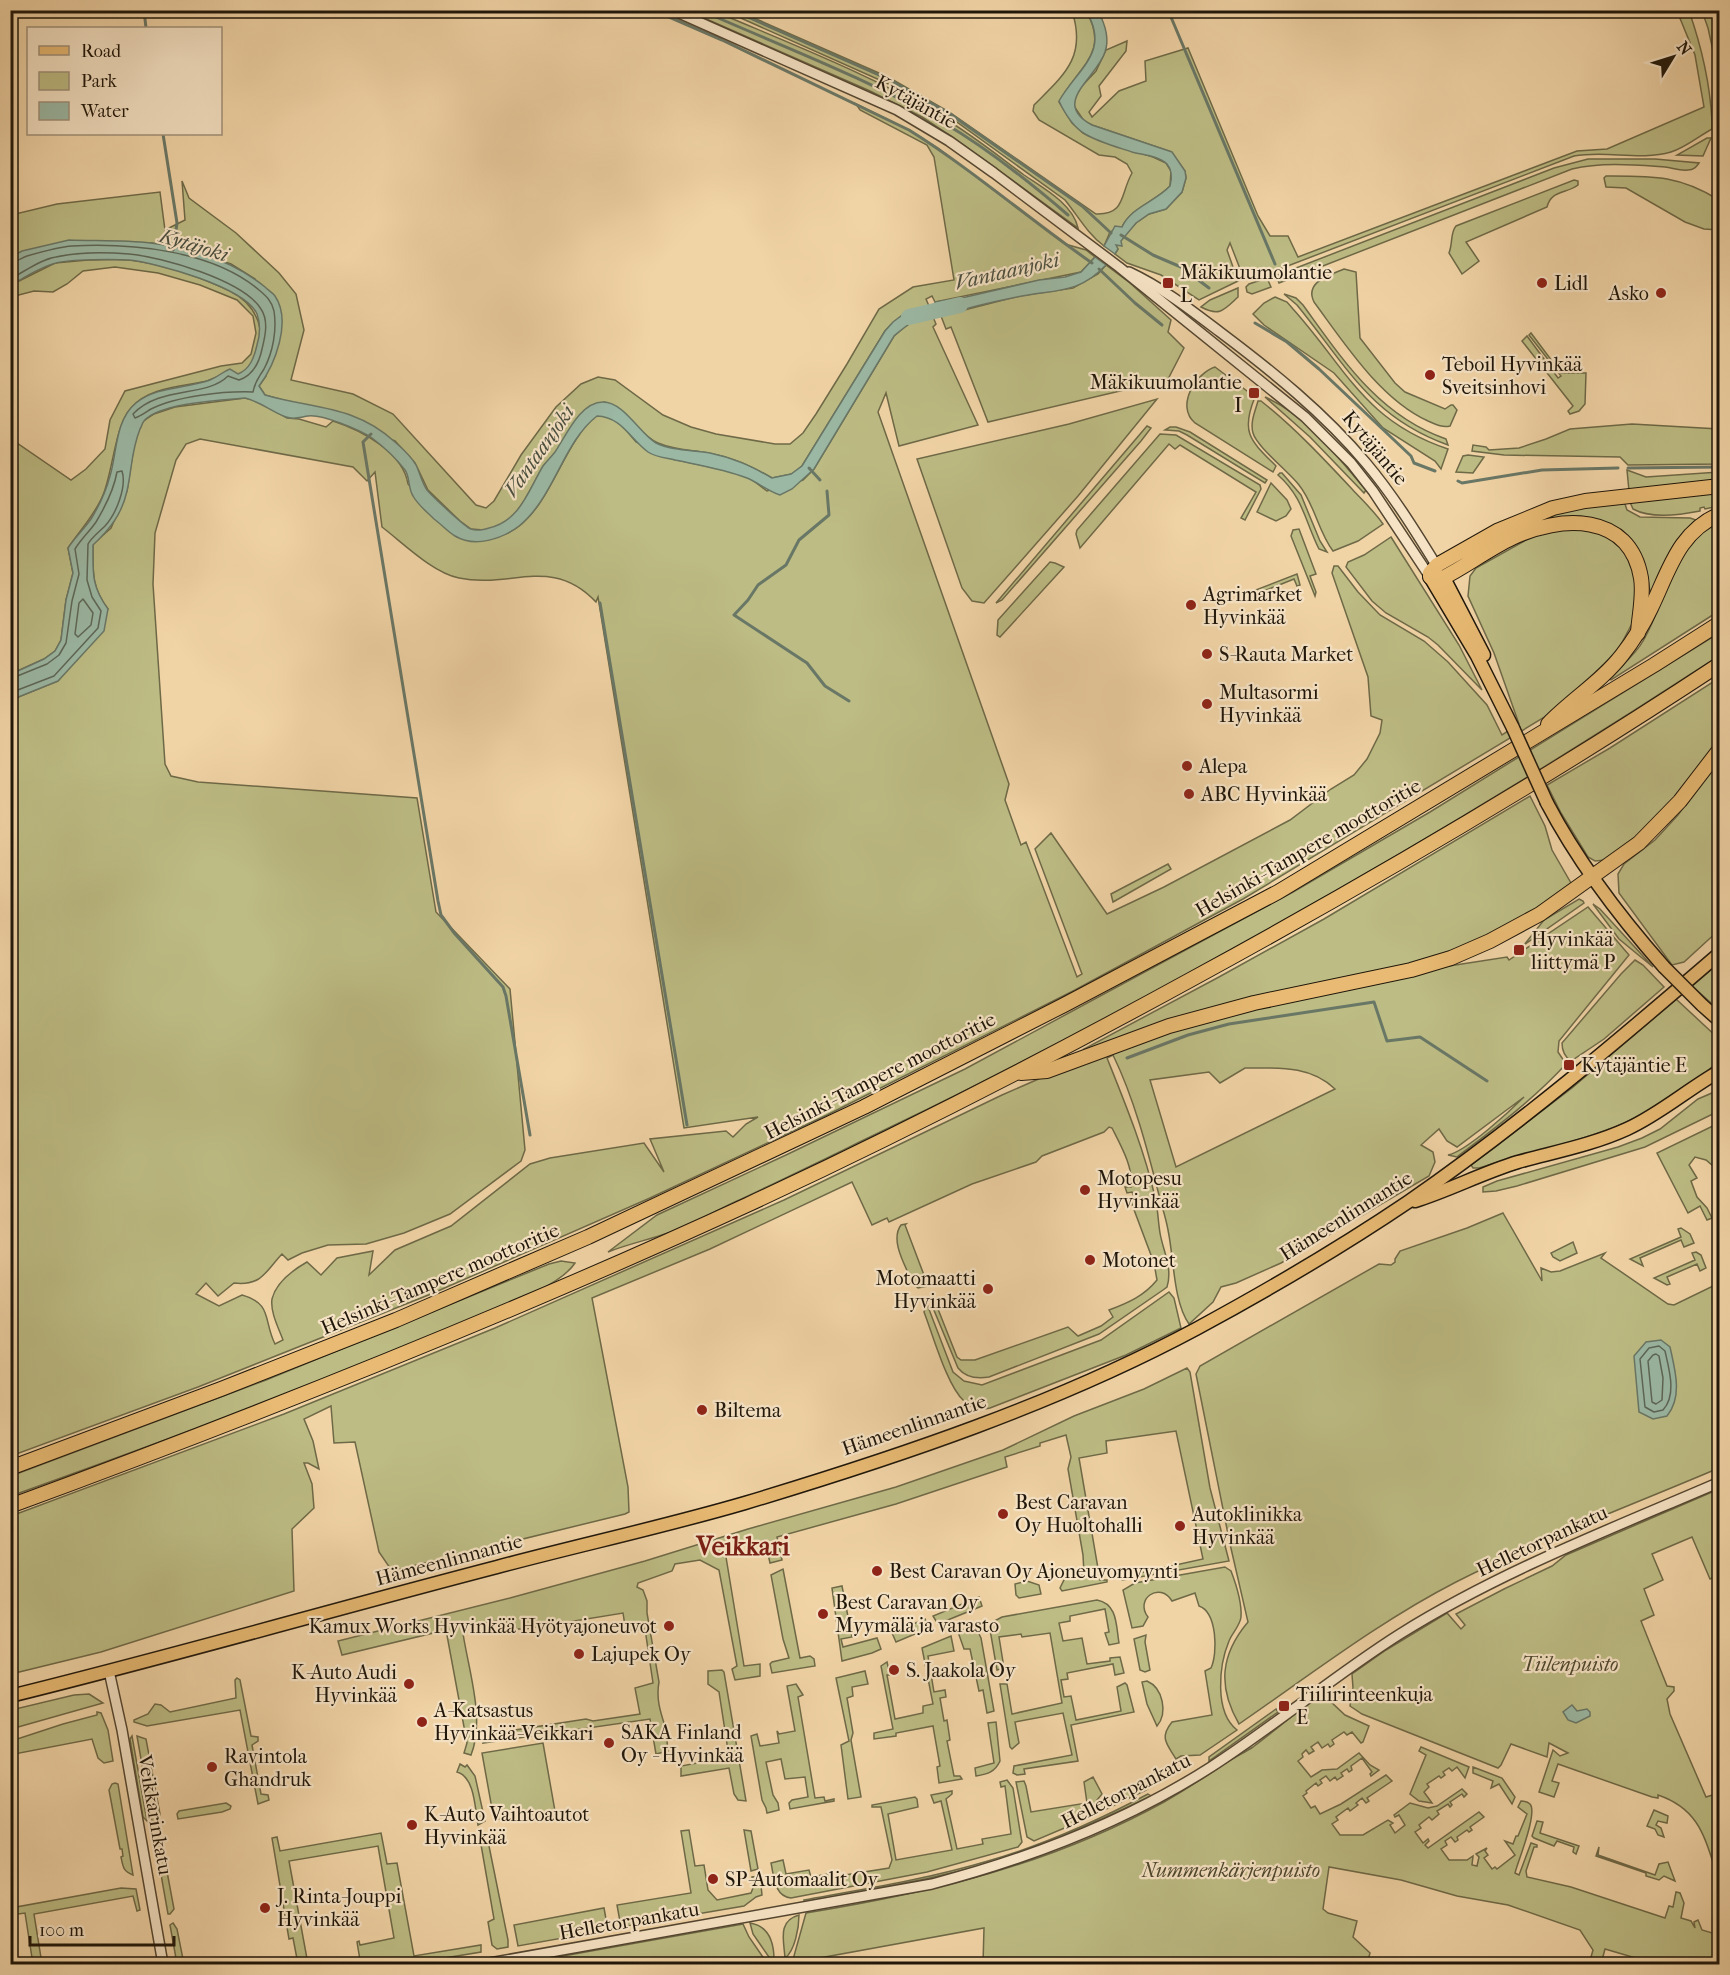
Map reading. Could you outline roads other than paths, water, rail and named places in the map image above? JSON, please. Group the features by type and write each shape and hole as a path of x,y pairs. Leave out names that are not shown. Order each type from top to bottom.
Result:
{"highway":[{"path":"1437,573 1497,531 1553,508 1585,501 1719,486"},
{"path":"1534,738 1560,711 1598,681 1620,657 1638,633 1680,546 1697,528 1719,514"},
{"path":"1437,573 1514,537 1557,523 1587,523 1613,534 1633,554 1643,593 1638,633"},
{"name":"Helsinki-Tampere moottoritie","path":"10,1468 396,1320 588,1237 766,1155 1053,1011 1278,892 1654,666 1719,623"},
{"path":"10,1506 235,1423 519,1306 776,1192 1078,1041 1317,910 1492,808 1719,664"},
{"path":"1013,1074 1047,1071 1169,1026 1254,1003 1411,970 1451,958 1508,933 1592,878 1652,831 1680,801 1719,749"}],"main road":[{"name":"Kytäjäntie","path":"1437,573 1470,626 1493,673 1513,728 1547,803 1573,850 1628,927 1664,967 1719,1020"},
{"name":"Hämeenlinnantie","path":"10,1696 743,1503 965,1430 1060,1392 1194,1330 1337,1247 1405,1203 1546,1099 1719,953"},
{"path":"1405,1203 1433,1196 1477,1176 1518,1162 1581,1146 1626,1130 1665,1108 1719,1071"},
{"path":"1458,1166 1469,1174 1477,1176"}],"street":[{"name":"Kytäjäntie","path":"672,10 897,110 949,141 1119,267 1305,417 1351,463 1410,544 1437,573"},
{"name":"Kytäjäntie","path":"1119,267 1142,278 1194,311 1323,417 1366,462 1420,538 1437,573"},
{"name":"Helletorpankatu","path":"484,1965 922,1886 987,1870 1031,1856 1115,1821 1157,1799 1223,1759 1399,1634 1492,1582 1719,1482"},
{"name":"Veikkarinkatu","path":"109,1671 124,1740 163,1965"}],"water":[{"path":"1086,11 1098,11 1107,41 1100,62 1076,99 1075,108 1080,117 1092,125 1172,152 1185,171 1186,178 1182,192 1166,209 1149,214 1136,223 1121,241 1122,246 1116,245 1118,249 1115,254 1104,246 1115,226 1122,227 1137,209 1164,192 1170,186 1171,175 1167,164 1160,159 1108,144 1080,131 1061,106 1059,101 1089,59 1093,49 1095,38 1093,25"},
{"path":"69,240 141,242 182,248 226,263 253,278 275,296 282,318 282,330 276,355 259,386 265,395 333,410 365,421 380,430 412,459 430,494 462,523 475,530 500,524 516,512 543,466 555,452 574,421 595,403 611,403 618,407 650,439 662,446 727,457 772,478 791,474 802,466 885,331 893,322 905,313 929,306 933,317 917,320 894,336 814,469 792,489 780,495 738,475 651,454 619,424 606,417 597,416 575,440 541,501 531,514 505,535 480,542 463,540 455,536 434,519 411,493 407,473 398,461 372,438 350,427 314,416 289,418 245,398 207,401 163,410 144,421 137,437 122,507 110,527 93,545 93,571 96,586 108,609 104,631 58,681 11,700 11,674 44,659 55,651 61,640 66,600 73,573 68,548 91,519 102,498 110,476 120,428 129,410 136,403 153,394 201,383 230,369 238,374 242,372 253,359 259,334 257,314 249,304 236,295 199,278 142,262 113,259 56,263 11,285 11,257 22,251"},
{"path":"1095,257 1106,265 1085,282 1065,289 998,301 941,316 935,302 1039,280 1065,277 1081,272"},
{"path":"1661,1340 1670,1347 1676,1391 1675,1400 1667,1416 1653,1419 1639,1412 1634,1356 1646,1342"},
{"path":"1572,1705 1577,1711 1587,1709 1590,1716 1576,1723 1568,1720 1563,1712"}],"waterway":[{"path":"144,10 146,27"},
{"path":"653,10 722,40 909,130 933,145 1092,263"},
{"path":"700,10 885,91 944,123 1008,166 1068,215"},
{"path":"732,10 888,79 950,114 1082,206 1111,233"},
{"path":"1168,10 1275,264"},
{"name":"Kytäjoki","path":"163,135 177,223 173,250"},
{"path":"1121,235 1153,255 1181,267 1209,288"},
{"path":"1099,269 1162,325"},
{"name":"Vantaanjoki","path":"909,317 960,305"},
{"path":"1255,323 1287,342 1319,369 1411,456 1414,463 1435,471"},
{"path":"371,434 363,442 441,915 503,987 530,1135"},
{"path":"1628,468 1720,467"},
{"path":"809,468 820,480"},
{"path":"1458,481 1462,483 1542,470 1618,468"},
{"path":"827,491 829,515 799,540 786,565 758,585 734,615 807,663 825,686 849,701"},
{"path":"600,603 687,1125"},
{"path":"1127,1058 1188,1035 1229,1024 1374,1002 1387,1041 1420,1037 1487,1081"}],"place":[{"name":"Mäkikuumolantie L","path":"1168,283"},
{"name":"Lidl","path":"1542,283"},
{"name":"Asko","path":"1661,293"},
{"name":"Teboil Hyvinkää Sveitsinhovi","path":"1430,375"},
{"name":"Mäkikuumolantie I","path":"1254,393"},
{"name":"Agrimarket Hyvinkää","path":"1191,605"},
{"name":"S-Rauta Market","path":"1207,654"},
{"name":"Multasormi Hyvinkää","path":"1207,704"},
{"name":"Alepa","path":"1187,766"},
{"name":"ABC Hyvinkää","path":"1189,794"},
{"name":"Hyvinkää liittymä P","path":"1519,950"},
{"name":"Kytäjäntie E","path":"1569,1065"},
{"name":"Motopesu Hyvinkää","path":"1085,1190"},
{"name":"Motonet","path":"1090,1260"},
{"name":"Motomaatti Hyvinkää","path":"988,1289"},
{"name":"Biltema","path":"702,1410"},
{"name":"Best Caravan Oy Huoltohalli","path":"1003,1514"},
{"name":"Autoklinikka Hyvinkää","path":"1180,1526"},
{"name":"Best Caravan Oy Ajoneuvomyynti","path":"877,1571"},
{"name":"Best Caravan Oy Myymälä ja varasto","path":"823,1614"},
{"name":"Kamux Works Hyvinkää Hyötyajoneuvot","path":"669,1626"},
{"name":"Lajupek Oy","path":"579,1654"},
{"name":"S. Jaakola Oy","path":"894,1670"},
{"name":"K-Auto Audi Hyvinkää","path":"409,1684"},
{"name":"Tiilirinteenkuja E","path":"1284,1706"},
{"name":"A-Katsastus Hyvinkää-Veikkari","path":"422,1722"},
{"name":"SAKA Finland Oy - Hyvinkää","path":"609,1743"},
{"name":"Ravintola Ghandruk","path":"212,1767"},
{"name":"K-Auto Vaihtoautot Hyvinkää","path":"412,1825"},
{"name":"SP-Automaalit Oy","path":"713,1879"},
{"name":"J. Rinta-Jouppi Hyvinkää","path":"265,1908"}],"district":[{"name":"Veikkari","path":"743,1546"}],"park label":[{"name":"Tiilenpuisto","path":"1570,1664"},
{"name":"Nummenkärjenpuisto","path":"1231,1870"}]}
